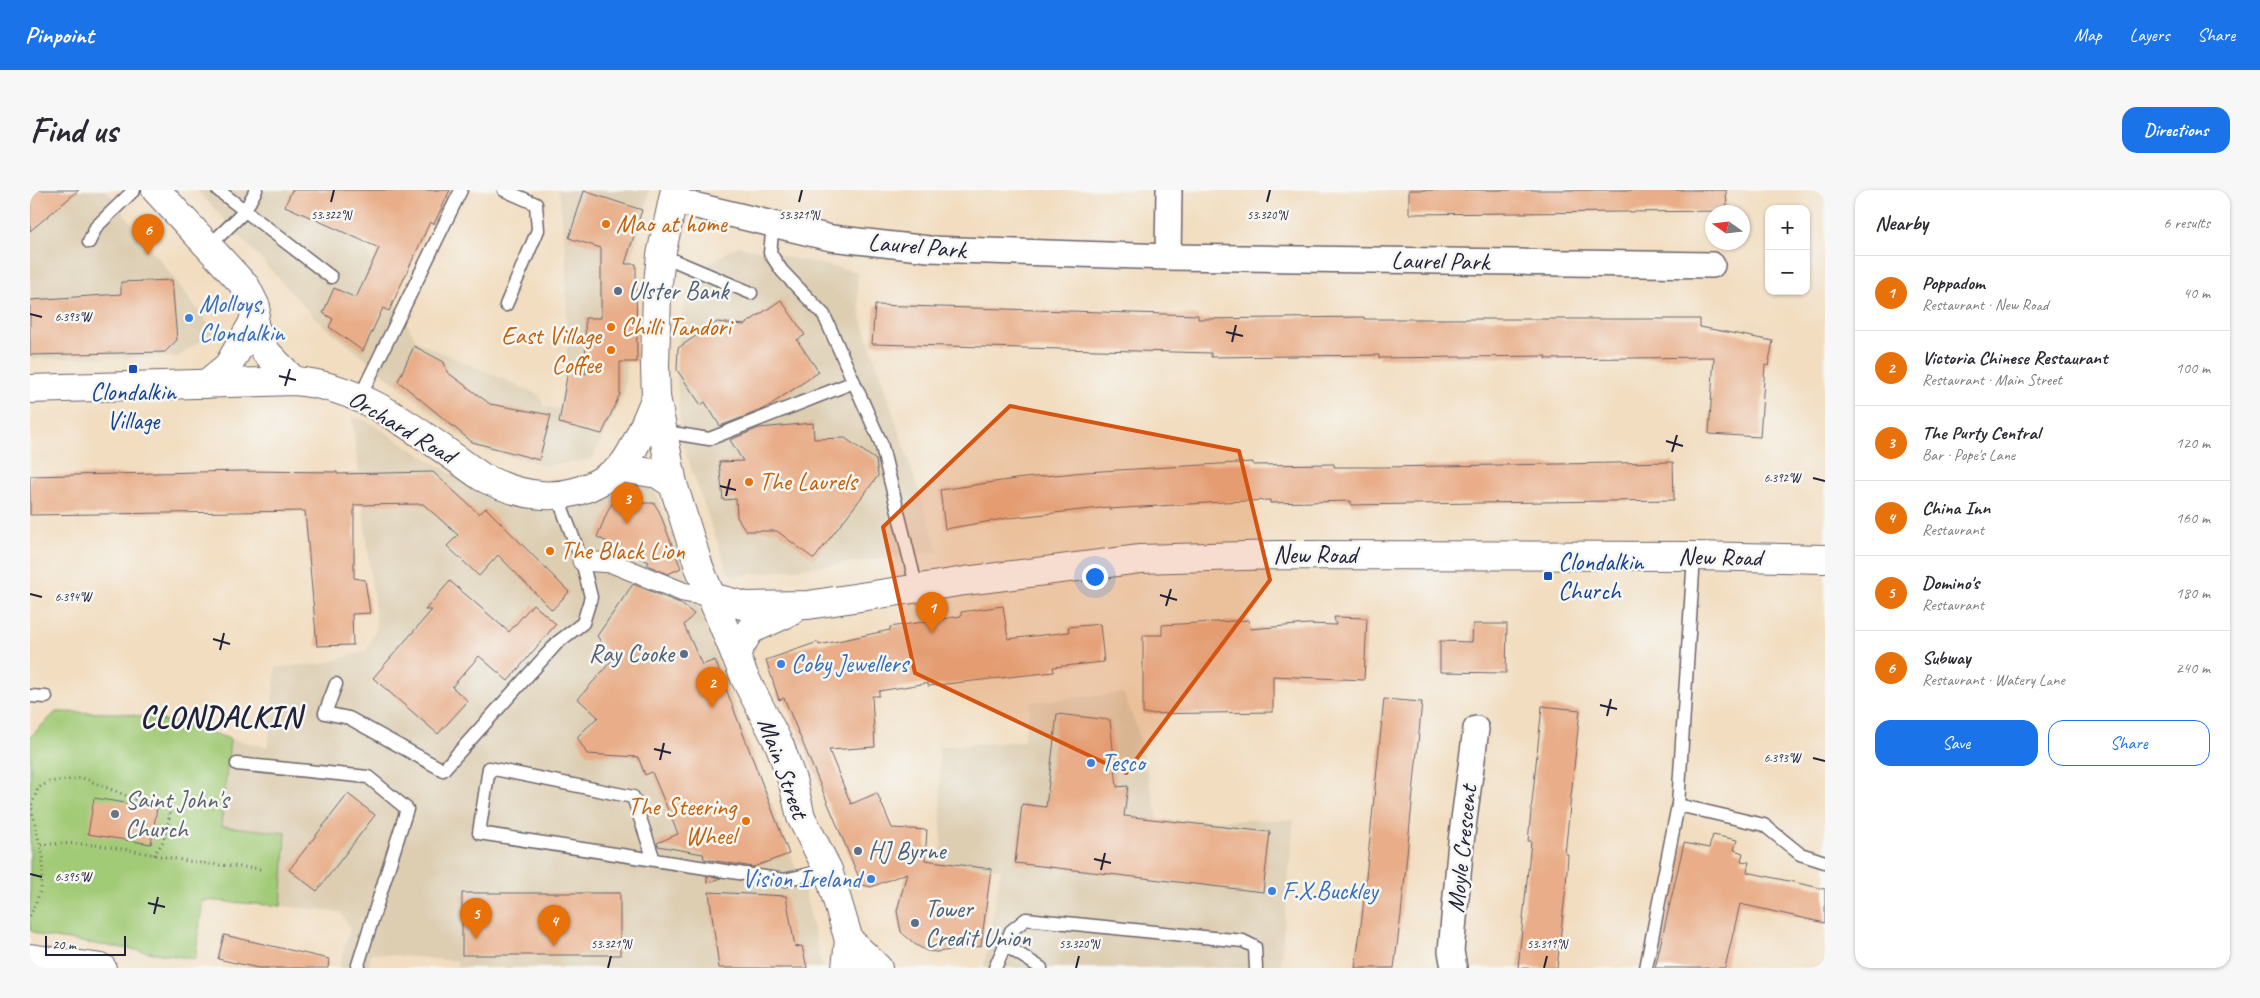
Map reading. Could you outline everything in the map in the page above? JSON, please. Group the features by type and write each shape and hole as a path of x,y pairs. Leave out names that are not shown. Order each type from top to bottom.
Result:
{"street":[{"path":"156,190 246,287 256,307 253,323 228,366 206,384"},
{"path":"1168,257 1169,190"},
{"path":"661,255 673,195"},
{"name":"Laurel Park","path":"673,195 831,238 929,249 1168,257 1712,264"},
{"name":"Orchard Road","path":"30,388 294,381 317,383 360,397 391,414 482,477 498,485 524,493 557,496 576,493 592,486 621,468 654,430 656,309 661,255"},
{"path":"253,323 265,351 294,381"},
{"name":"Main Street","path":"654,430 691,544 715,608 735,655 780,746 793,783 801,817 828,870 849,940 846,968"},
{"path":"621,468 658,474 673,484"},
{"name":"New Road","path":"715,608 808,605 917,588 1140,559 1278,555 1694,556 1825,559"},
{"path":"582,561 612,563 683,592 715,608"},
{"name":"New Road","path":"735,655 750,630 760,624 808,605"},
{"name":"Moyle Crescent","path":"1454,968 1451,951 1461,842 1476,730"},
{"name":"Main Street","path":"849,940 878,968"},
{"path":"30,958 102,968"}],"lane":[{"path":"89,242 96,227 134,190"},
{"path":"218,190 330,277"},
{"path":"208,247 244,212 256,190"},
{"path":"360,397 461,190"},
{"path":"504,190 536,204 538,230 506,304"},
{"path":"774,224 770,253 782,271 824,315 881,444 917,588"},
{"path":"661,255 751,293"},
{"path":"654,430 709,439 854,382"},
{"path":"336,684 325,714 349,718 443,770 558,642 583,623 591,597 582,561 557,496"},
{"path":"1646,968 1678,804 1694,556"},
{"path":"30,696 46,697"},
{"path":"237,764 368,777 407,809 357,968"},
{"path":"654,860 632,797 489,768 479,833 654,860 784,880 828,870"},
{"path":"1678,804 1764,825 1800,854 1825,862"},
{"path":"995,968 1011,932 1026,919 1243,941 1255,947 1256,968"},
{"path":"1005,946 1041,968"}],"path":[{"path":"30,916 40,890 43,858 31,807 38,788 49,782 83,778 137,800 165,806 170,814 164,840 154,855"},
{"path":"41,844 66,842 116,847 190,862 261,868"}],"highlighted area":[{"path":"1010,406 1239,451 1270,580 1126,773 915,673 883,527"}],"shaded area":[{"path":"30,190 106,190 214,331 178,357 30,359"},
{"path":"197,190 385,190 362,242 417,342 540,395 543,406 559,409 567,368 566,254 559,191 554,190 650,190 632,257 624,394 592,459 547,466 474,447 316,319"},
{"path":"738,246 857,272 858,298 862,320 939,552 735,576 728,572 681,440 676,363 680,323 686,297 694,280 708,264"},
{"path":"352,417 367,421 499,504 558,512 622,481 639,482 655,491 805,893 822,968 458,968 457,961 371,953 368,968 339,968 350,929 341,912 281,906 286,833 221,826 230,739 268,747 276,667 322,664 366,651 377,628"},
{"path":"1123,693 1137,727 1158,820 1294,820 1280,968 984,968 1001,869 942,862 939,747 1023,741 1031,702"}],"green space":[{"path":"56,712 122,713 189,725 230,739 221,826 286,833 281,906 203,900 195,959 42,936 30,930 30,737"}],"building":[{"path":"30,190 79,190 30,231"},
{"path":"292,190 450,190 434,224 430,222 389,311 383,308 363,351 329,327 333,319 323,313 334,288 356,298 379,248 285,206"},
{"path":"1409,190 1726,190 1727,205 1705,205 1705,211 1409,214"},
{"path":"584,191 642,210 625,264 636,264 637,362 620,362 620,394 602,434 559,423 568,370 586,374 585,318 601,318 601,248 569,238"},
{"path":"172,280 177,340 165,352 30,355 30,300 121,294 121,282"},
{"path":"781,300 805,335 797,340 819,372 764,409 720,426 705,402 701,405 677,370 678,348 717,322 744,325"},
{"path":"875,305 1198,315 1198,319 1364,317 1364,319 1700,319 1700,327 1773,341 1768,366 1765,365 1760,437 1709,434 1714,357 1546,359 1546,356 1379,358 1379,355 1211,357 1211,353 872,344"},
{"path":"414,346 444,362 447,372 490,404 551,415 539,460 472,442 398,381"},
{"path":"813,423 814,439 845,438 876,460 878,476 814,559 777,531 746,531 737,517 736,499 723,500 719,462 743,461 730,440 759,428"},
{"path":"1253,462 1253,465 1334,464 1334,467 1385,467 1673,462 1674,500 1351,505 1351,501 1270,503 1270,500 1109,509 1109,507 1009,518 945,529 940,490 1015,479 1085,472"},
{"path":"240,471 337,472 337,474 433,472 479,514 486,508 569,592 552,610 498,555 479,576 447,546 458,535 423,504 354,505 354,578 365,580 370,613 352,614 353,645 317,646 305,511 30,515 30,476"},
{"path":"633,486 639,487 639,503 654,503 659,511 681,568 668,574 647,565 649,562 597,537 609,508 619,495"},
{"path":"450,581 509,632 533,604 556,624 508,681 479,656 452,687 468,701 438,734 373,678 432,610 425,610"},
{"path":"633,584 680,603 694,614 684,625 702,665 715,660 789,854 753,867 704,859 703,854 658,846 657,843 678,834 652,772 645,775 638,757 587,754 577,737 598,717 578,699 613,659 597,636"},
{"path":"1003,606 1008,639 1069,632 1068,627 1100,624 1104,662 1053,667 1054,672 928,686 928,683 879,691 879,696 872,696 875,747 829,750 851,804 877,793 892,828 927,830 925,860 991,869 981,946 937,952 927,951 916,945 901,932 897,911 907,873 871,887 862,885 784,698 779,700 766,660 818,642 819,645 890,630 890,627 961,616 961,612"},
{"path":"1334,617 1367,618 1364,680 1273,676 1273,712 1143,714 1143,635 1162,635 1162,625 1249,620 1250,629 1308,624 1336,625"},
{"path":"1473,624 1507,624 1506,673 1440,672 1440,641 1472,642"},
{"path":"1384,699 1422,702 1401,915 1394,968 1355,968 1362,917"},
{"path":"1542,706 1580,710 1565,854 1568,854 1566,886 1557,968 1518,968 1531,841 1528,841"},
{"name":"Tesco","path":"1057,714 1110,720 1117,787 1128,786 1124,816 1270,832 1263,892 1015,863 1022,804 1046,807"},
{"path":"348,794 375,815 317,891 289,870"},
{"name":"Saint John's Church","path":"94,798 157,808 151,844 88,834"},
{"path":"1713,835 1737,840 1734,850 1743,853 1741,861 1749,862 1747,872 1825,889 1825,923 1740,904 1725,968 1655,968 1684,843 1709,848"},
{"path":"707,876 721,878 707,883"},
{"path":"709,892 786,896 795,947 802,946 807,968 719,968"},
{"path":"462,893 620,893 620,955 462,955"},
{"path":"224,935 329,959 328,968 258,968 218,959"}],"place":[{"name":"Mao at home","path":"606,224"},
{"name":"Subway","path":"148,255"},
{"name":"Ulster Bank","path":"618,291"},
{"name":"Molloys, Clondalkin","path":"189,318"},
{"name":"Chilli Tandori","path":"611,327"},
{"name":"East Village Coffee","path":"611,350"},
{"name":"Clondalkin Village","path":"133,369"},
{"name":"The Laurels","path":"749,482"},
{"name":"The Purty Central","path":"627,524"},
{"name":"The Black Lion","path":"550,551"},
{"name":"Clondalkin Church","path":"1548,576"},
{"name":"Poppadom","path":"932,633"},
{"name":"Ray Cooke","path":"684,654"},
{"name":"Coby Jewellers","path":"781,664"},
{"name":"Victoria Chinese Restaurant","path":"712,708"},
{"name":"Tesco","path":"1091,763"},
{"name":"Saint John's Church","path":"115,814"},
{"name":"The Steering Wheel","path":"746,821"},
{"name":"HJ Byrne","path":"858,851"},
{"name":"Vision Ireland","path":"871,879"},
{"name":"F.X.Buckley","path":"1272,891"},
{"name":"Tower Credit Union","path":"915,923"},
{"name":"Domino's","path":"476,939"},
{"name":"China Inn","path":"554,946"}],"district":[{"name":"CLONDALKIN","path":"221,717"}]}
